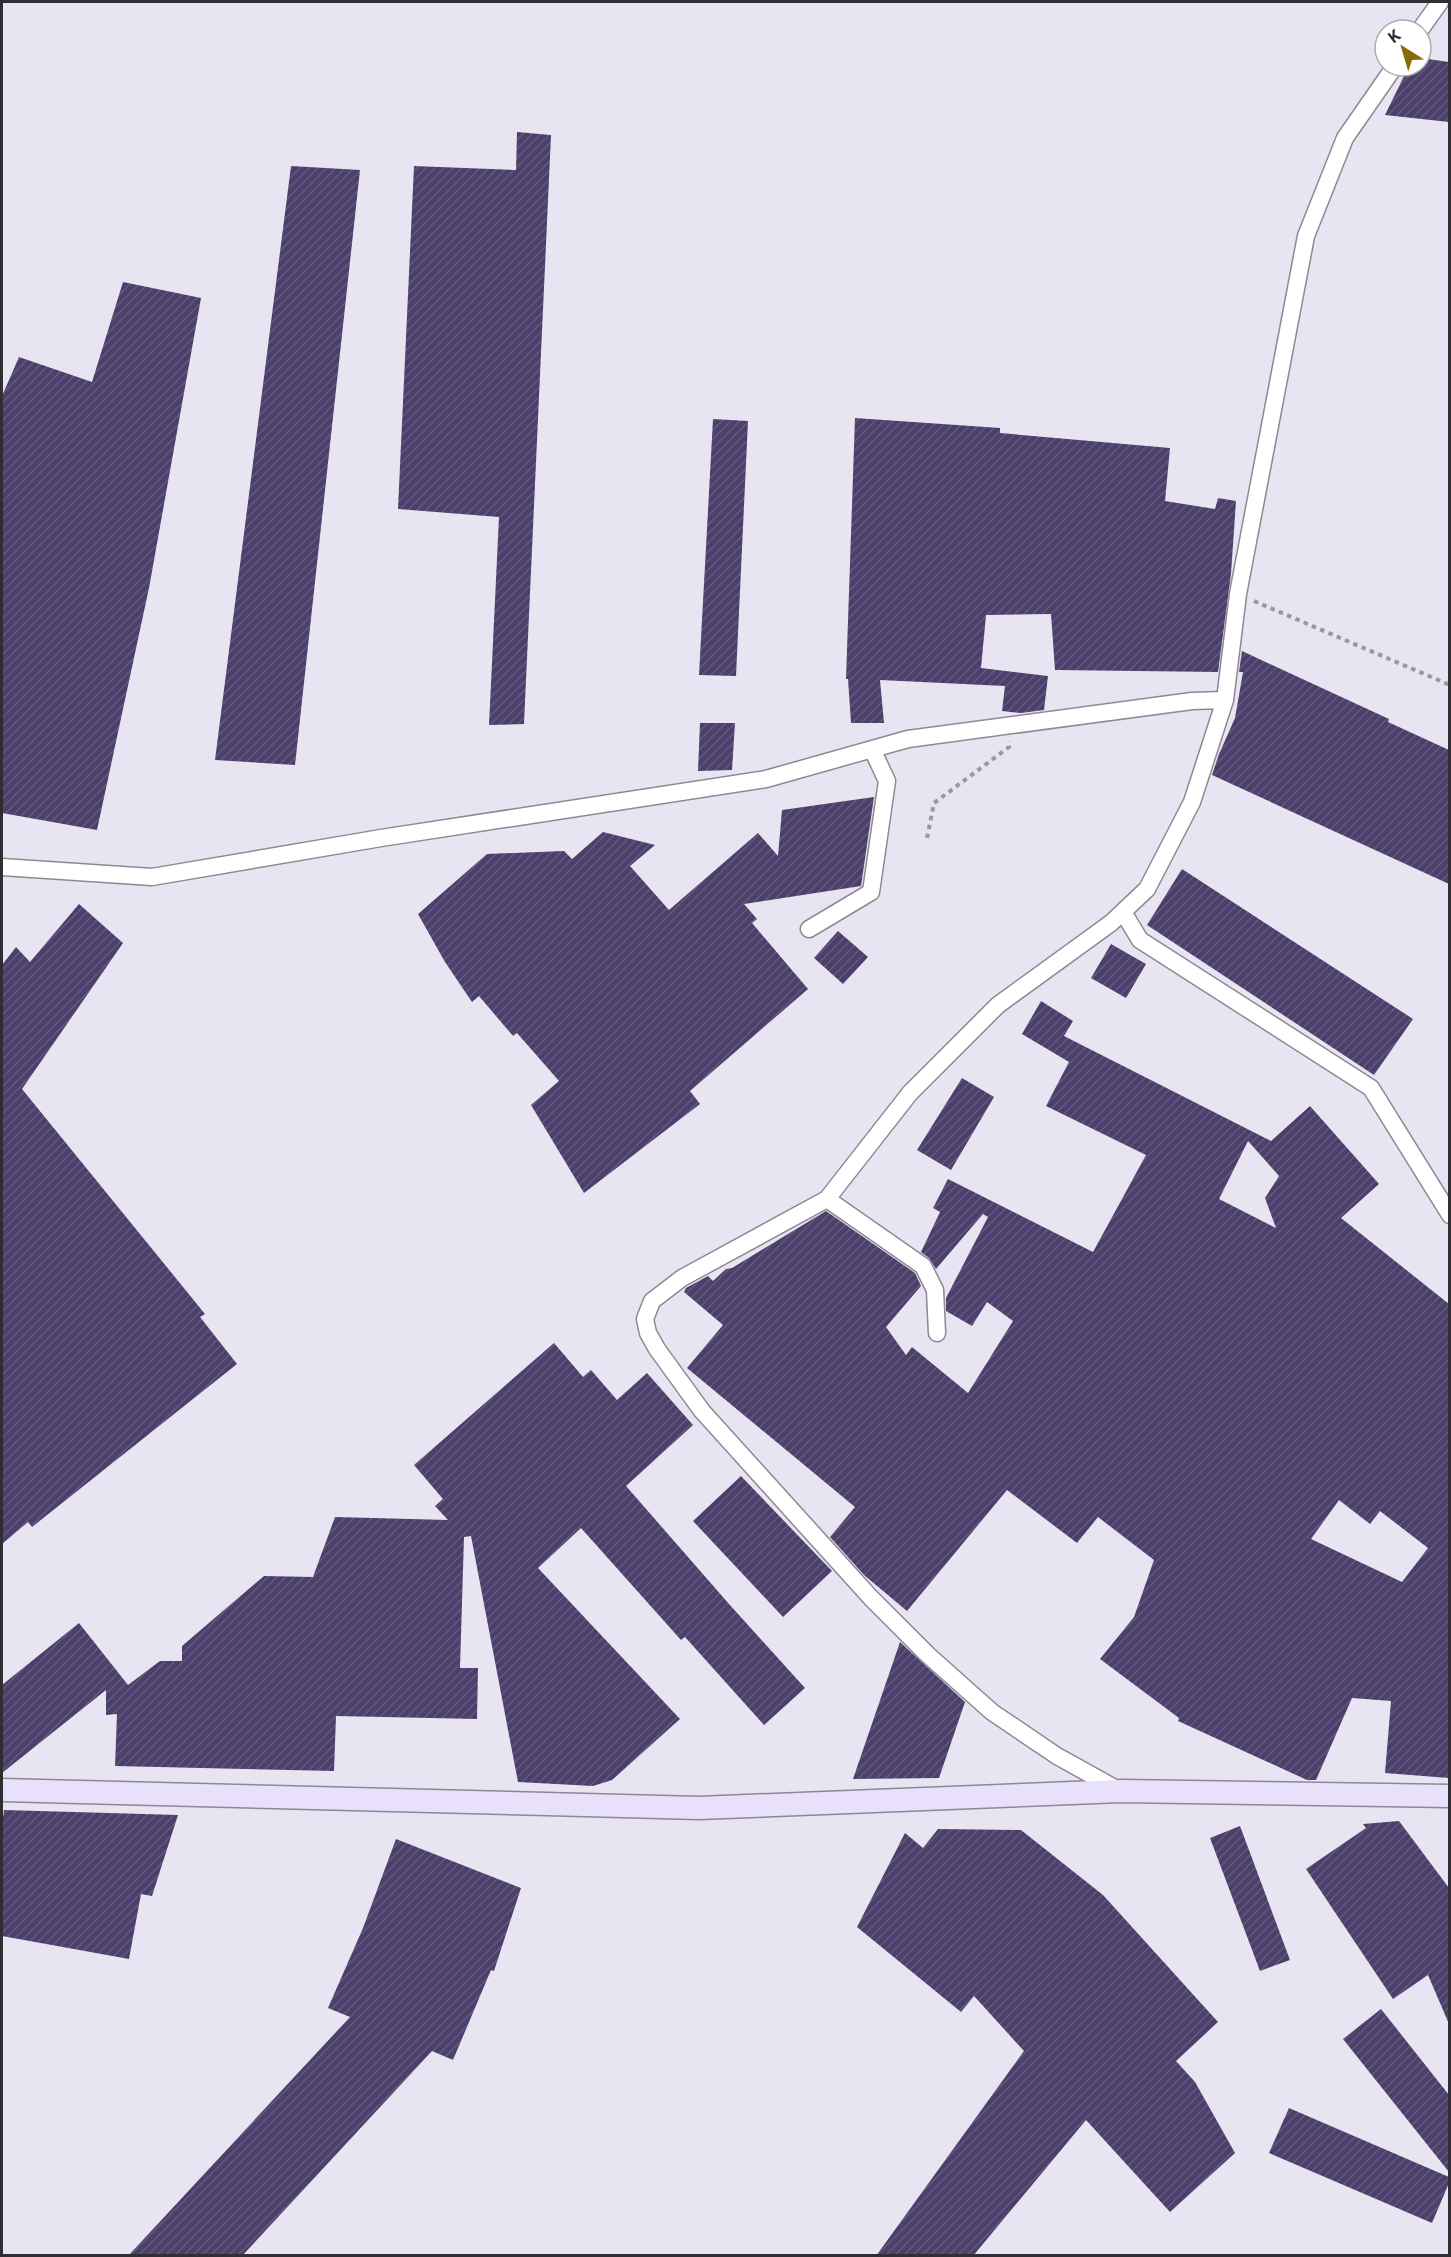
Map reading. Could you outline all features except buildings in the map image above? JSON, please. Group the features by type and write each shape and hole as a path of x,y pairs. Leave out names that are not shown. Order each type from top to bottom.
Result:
{"street":[{"path":"1429,18 1440,2"},
{"path":"1121,1791 1057,1756 1001,1718 928,1655 871,1598 702,1411 648,1333 645,1318 652,1301 682,1278 827,1199 910,1093 998,1005 1123,912 1147,890 1192,802 1225,700 1238,594 1306,236 1345,138 1387,78"},
{"path":"2,867 153,877 381,838 766,779 908,739 1192,701 1225,700"},
{"path":"809,929 871,892 887,781 872,749"},
{"path":"1123,912 1140,940 1371,1088 1449,1215"},
{"path":"827,1199 923,1266 935,1290 938,1333"},
{"path":"2,1790 699,1808 1121,1791 1449,1796"}],"path":[{"path":"1238,594 1449,685"},
{"path":"927,838 934,803 1009,747 1010,725"}]}
